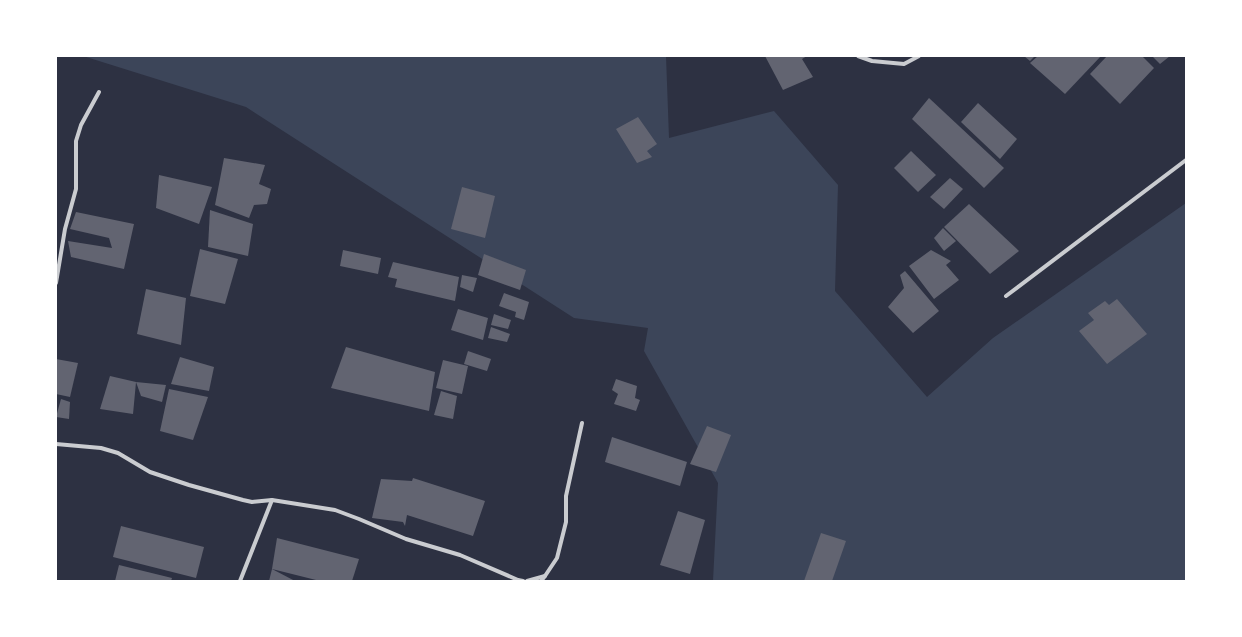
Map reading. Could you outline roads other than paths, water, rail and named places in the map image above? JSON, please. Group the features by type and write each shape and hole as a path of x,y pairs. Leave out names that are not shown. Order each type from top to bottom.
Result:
{"street":[{"path":"858,56 872,61 904,64 919,56"},
{"path":"56,283 65,229 76,189 76,141 81,125 99,92"},
{"path":"1006,296 1186,160"},
{"path":"540,581 546,576 557,558 561,543 566,522 566,496 582,423"},
{"path":"56,444 101,448 118,453 150,472 189,485 252,502 272,500 335,510 406,539 460,555 518,580 524,581"},
{"path":"240,581 272,500"},
{"path":"527,581 546,576"}]}
